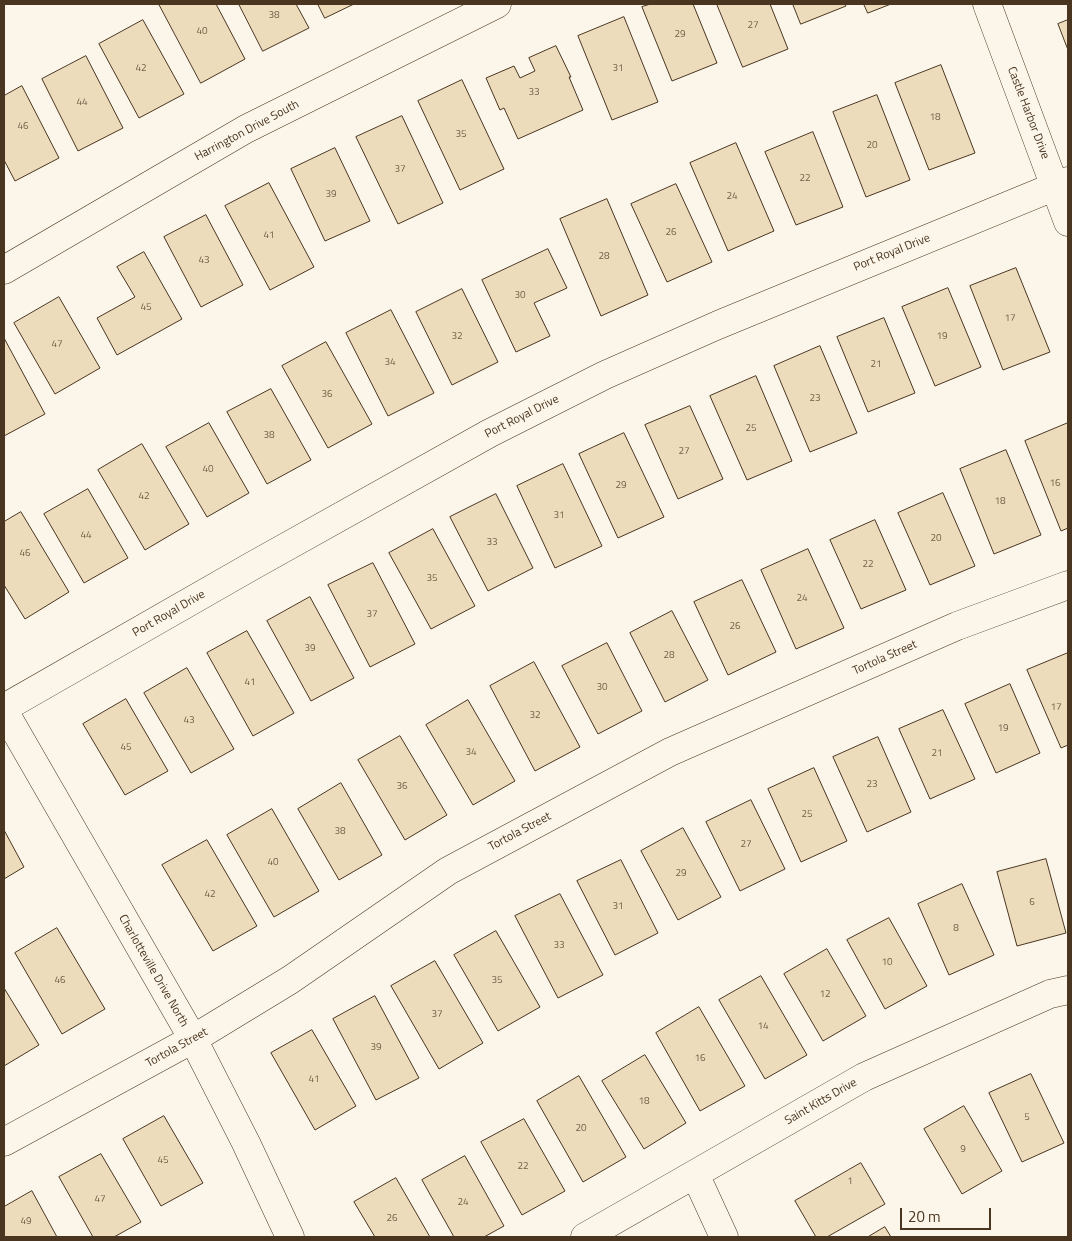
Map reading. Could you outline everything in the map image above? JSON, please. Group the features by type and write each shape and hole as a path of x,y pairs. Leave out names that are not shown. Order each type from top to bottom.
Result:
{"street":[{"name":"Harrington Drive South","path":"4,270 246,129 497,4"},
{"name":"Castle Harbor Drive","path":"987,4 1062,183 1068,222"},
{"name":"Port Royal Drive","path":"4,710 260,561 482,437 596,380 718,325 1062,183"},
{"name":"Tortola Street","path":"4,1142 193,1040 290,980 448,871 670,752 957,626 1068,585"},
{"name":"Charlotteville Drive North","path":"4,710 193,1040 246,1143 290,1237"},
{"name":"Saint Kitts Drive","path":"585,1237 864,1077 1050,994 1068,990"},
{"path":"695,1174 724,1237"}],"building":[{"path":"159,4 216,4 245,59 201,83"},
{"path":"239,4 296,4 309,28 263,51"},
{"path":"318,4 354,4 325,18"},
{"path":"651,4 693,4 717,63 672,81 642,7"},
{"path":"717,4 770,4 788,49 743,67"},
{"path":"793,4 845,4 846,6 801,24"},
{"path":"864,4 891,4 868,13"},
{"path":"624,17 658,102 612,120 578,36"},
{"path":"143,20 184,94 139,118 99,44"},
{"path":"1068,20 1068,50 1058,24"},
{"path":"556,46 571,77 569,77 583,110 518,139 504,108 500,110 486,78 514,66 520,78 535,71 529,58"},
{"path":"86,56 123,128 78,151 42,79"},
{"path":"941,65 975,153 929,170 895,83"},
{"path":"462,80 504,169 460,190 418,101"},
{"path":"22,86 59,158 15,181 4,160 4,96"},
{"path":"877,95 910,180 866,197 833,112"},
{"path":"402,116 443,203 398,224 356,137"},
{"path":"813,132 843,207 796,225 765,152"},
{"path":"736,143 774,231 728,251 690,163"},
{"path":"335,148 370,221 325,241 291,169"},
{"path":"269,183 314,267 270,290 225,206"},
{"path":"676,184 712,262 667,282 631,204"},
{"path":"607,199 648,295 601,316 560,219"},
{"path":"206,215 243,285 201,307 164,237"},
{"path":"548,249 567,288 534,303 550,336 516,352 482,280"},
{"path":"144,252 182,319 117,355 97,318 135,297 117,267"},
{"path":"1016,268 1050,352 1003,370 970,286"},
{"path":"948,288 981,367 935,386 902,307"},
{"path":"462,289 498,362 452,385 416,312"},
{"path":"59,297 100,368 55,394 14,323"},
{"path":"391,310 434,393 388,416 346,333"},
{"path":"884,318 915,393 868,412 837,337"},
{"path":"4,338 45,414 4,436"},
{"path":"326,342 372,424 328,448 282,366"},
{"path":"820,346 857,433 810,452 774,366"},
{"path":"756,376 792,461 747,480 710,396"},
{"path":"271,389 311,460 267,484 227,412"},
{"path":"690,406 723,479 678,499 645,425"},
{"path":"209,423 249,493 207,517 166,447"},
{"path":"1068,423 1068,528 1061,531 1025,441"},
{"path":"624,433 664,517 618,538 579,454"},
{"path":"142,444 189,524 145,550 98,470"},
{"path":"1006,450 1041,535 994,554 960,469"},
{"path":"563,464 602,546 555,568 517,486"},
{"path":"88,489 128,558 84,583 44,514"},
{"path":"943,493 975,566 930,585 898,513"},
{"path":"496,494 533,568 488,591 450,517"},
{"path":"21,512 69,592 25,619 4,585 4,522"},
{"path":"875,520 906,590 861,609 830,540"},
{"path":"433,529 475,606 431,629 389,553"},
{"path":"808,549 844,628 796,649 761,570"},
{"path":"373,563 415,644 370,667 328,585"},
{"path":"742,580 776,652 728,675 694,602"},
{"path":"310,597 354,678 311,701 267,621"},
{"path":"672,611 708,680 665,702 630,633"},
{"path":"247,631 294,713 253,736 207,653"},
{"path":"607,643 642,711 598,734 562,666"},
{"path":"1068,653 1068,745 1061,748 1027,670"},
{"path":"534,662 580,747 535,771 490,686"},
{"path":"187,668 234,749 191,773 144,693"},
{"path":"1010,684 1040,753 996,773 965,704"},
{"path":"126,699 168,771 125,795 83,724"},
{"path":"468,700 515,781 473,805 426,725"},
{"path":"943,710 975,779 930,799 899,729"},
{"path":"400,736 447,815 405,840 358,760"},
{"path":"878,737 911,812 867,832 833,757"},
{"path":"814,768 847,841 801,862 768,789"},
{"path":"341,783 382,855 339,880 298,809"},
{"path":"751,800 785,869 740,891 706,822"},
{"path":"272,809 319,891 274,917 227,835"},
{"path":"683,828 721,897 678,920 641,851"},
{"path":"4,830 24,867 4,879"},
{"path":"207,840 257,926 213,951 162,865"},
{"path":"1046,859 1066,933 1017,946 997,872"},
{"path":"621,860 658,933 615,955 577,881"},
{"path":"962,884 994,955 949,975 918,904"},
{"path":"560,894 603,975 558,998 515,916"},
{"path":"889,918 927,986 885,1009 847,940"},
{"path":"57,928 105,1009 62,1034 15,953"},
{"path":"496,931 540,1007 498,1031 454,955"},
{"path":"827,949 866,1016 823,1041 784,974"},
{"path":"435,961 483,1043 439,1069 391,986"},
{"path":"761,976 807,1055 765,1079 719,1000"},
{"path":"4,988 39,1045 4,1066"},
{"path":"375,996 419,1078 376,1100 333,1019"},
{"path":"699,1007 745,1086 700,1111 656,1033"},
{"path":"312,1030 356,1106 315,1130 271,1053"},
{"path":"645,1055 686,1123 644,1149 602,1081"},
{"path":"1031,1074 1064,1143 1022,1162 989,1093"},
{"path":"579,1076 626,1157 583,1182 537,1101"},
{"path":"964,1106 1002,1171 962,1194 924,1129"},
{"path":"164,1116 203,1183 161,1206 123,1139"},
{"path":"524,1119 565,1191 522,1215 481,1142"},
{"path":"101,1154 141,1222 114,1237 93,1237 59,1177"},
{"path":"465,1156 504,1226 484,1237 454,1237 422,1180"},
{"path":"861,1163 885,1204 827,1237 816,1237 795,1201"},
{"path":"396,1178 430,1237 375,1237 354,1202"},
{"path":"32,1191 57,1237 4,1237 4,1207"},
{"path":"885,1227 891,1237 868,1237"}]}
